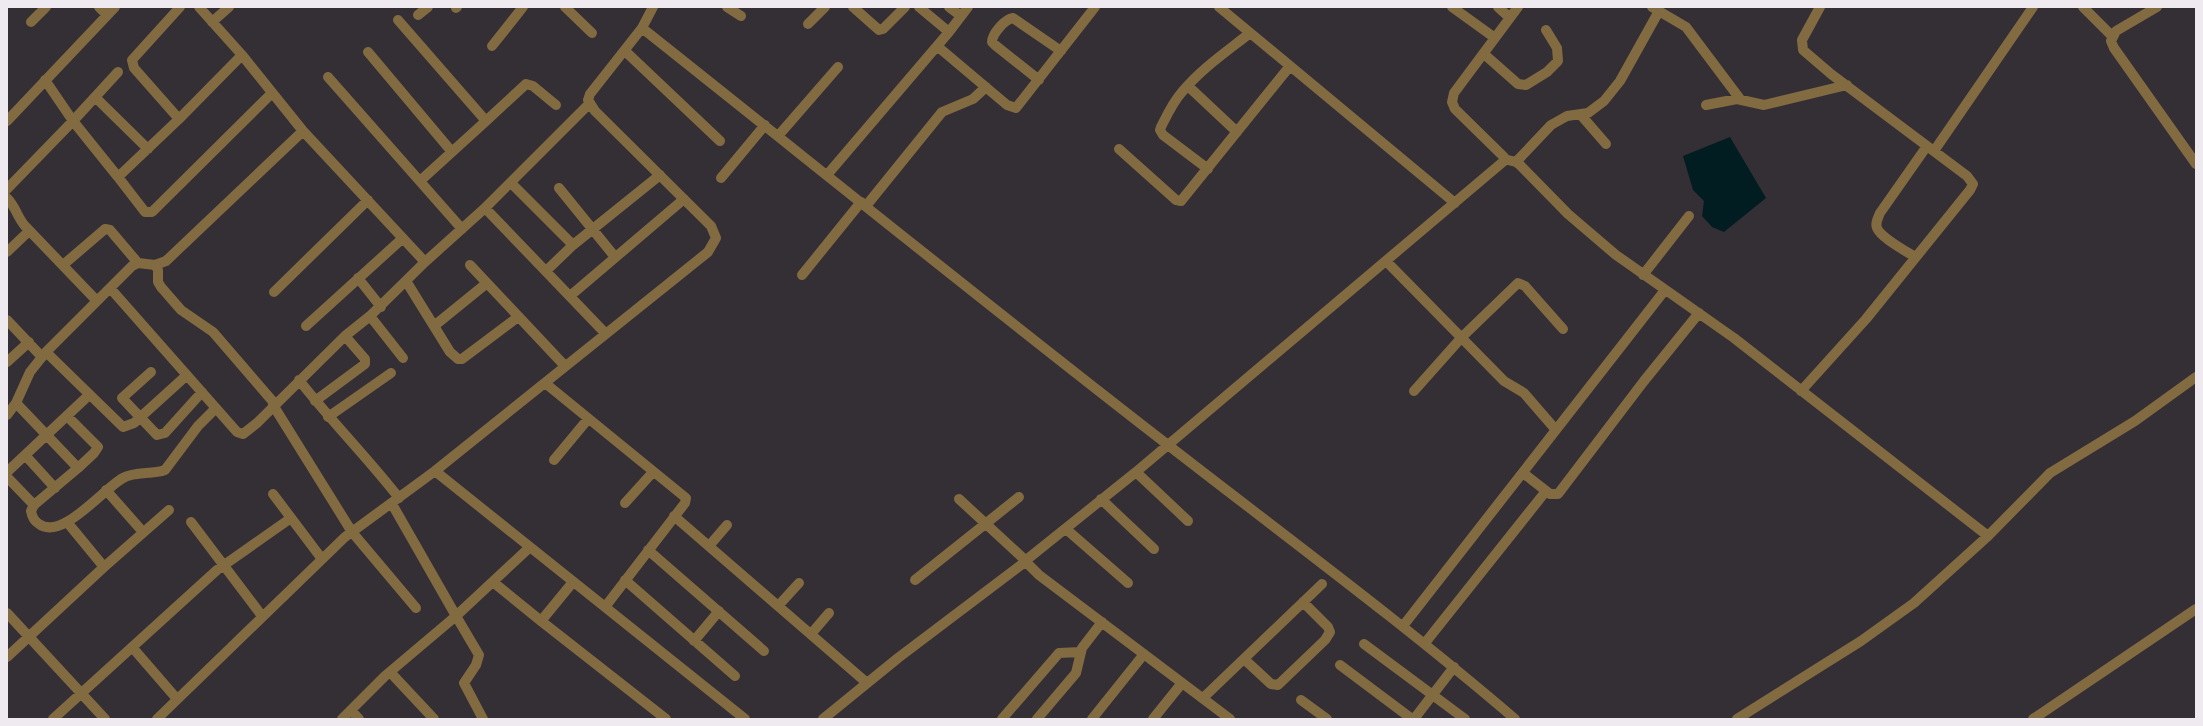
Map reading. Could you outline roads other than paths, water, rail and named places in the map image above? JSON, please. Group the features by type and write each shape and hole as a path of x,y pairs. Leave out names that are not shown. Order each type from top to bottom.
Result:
{"street":[{"path":"31,22 46,7"},
{"path":"99,7 107,16"},
{"path":"7,121 115,7"},
{"path":"180,7 132,60 134,68 180,119"},
{"path":"199,7 242,55 303,131 425,262"},
{"path":"212,22 229,7"},
{"path":"418,15 428,7"},
{"path":"492,46 523,7"},
{"path":"565,7 592,33"},
{"path":"110,288 237,432 243,434 345,336 381,306 425,262 485,208 589,104 590,94 642,28 653,7"},
{"path":"727,7 741,16"},
{"path":"808,24 825,7"},
{"path":"853,7 880,30 884,28 905,7"},
{"path":"919,7 949,32"},
{"path":"949,7 961,16"},
{"path":"827,175 938,46 968,7"},
{"path":"938,46 1007,105 1016,108 1095,7"},
{"path":"1219,7 1455,202"},
{"path":"1452,7 1495,38"},
{"path":"1498,7 1510,18"},
{"path":"1518,7 1454,93 1452,102 1455,109 1504,159 1516,162 1590,234 1642,274 1699,313 1988,536"},
{"path":"1801,391 1866,319 1970,190 1973,184 1967,176 1802,50 1802,40 1820,7"},
{"path":"1915,257 1882,234 1878,229 1876,223 1880,213 1931,149 2033,7"},
{"path":"2083,7 2112,36"},
{"path":"2157,7 2124,25 2112,36 2111,41 2114,48 2196,164"},
{"path":"1516,162 1551,125 1567,116 1588,113 1604,101 1620,81 1656,9 1686,27 1740,99"},
{"path":"1039,80 995,45 992,42 993,36 1008,20 1013,18 1061,51"},
{"path":"398,20 486,121"},
{"path":"642,28 1168,445 1425,643 1515,719"},
{"path":"1484,54 1518,84 1526,86 1547,72 1558,61 1556,48 1546,30"},
{"path":"1208,169 1163,135 1160,130 1177,99 1188,86 1207,66 1250,33"},
{"path":"625,51 720,140"},
{"path":"368,52 452,152"},
{"path":"118,177 180,119 242,55"},
{"path":"1119,150 1179,202 1183,200 1290,66"},
{"path":"778,136 838,67"},
{"path":"7,189 118,72"},
{"path":"328,77 462,229"},
{"path":"45,80 73,121 145,212 152,212 272,93"},
{"path":"420,181 526,84 533,86 556,105"},
{"path":"1706,105 1740,99 1764,105 1847,85"},
{"path":"1188,86 1237,132"},
{"path":"802,276 942,112 973,99 986,87"},
{"path":"95,97 148,149"},
{"path":"157,719 262,616 352,532 396,501 708,252 713,245 716,238 711,226 589,104"},
{"path":"1580,114 1606,144"},
{"path":"721,178 765,125"},
{"path":"63,265 105,229 110,230 138,263 155,265 166,261 303,131"},
{"path":"823,719 1136,472 1386,261 1504,159"},
{"path":"546,272 573,245 660,175"},
{"path":"511,183 573,245"},
{"path":"559,188 615,257"},
{"path":"7,198 14,205 20,221 98,301"},
{"path":"570,296 684,199"},
{"path":"274,292 368,200"},
{"path":"485,208 606,334"},
{"path":"1642,274 1689,216"},
{"path":"7,252 29,231"},
{"path":"306,326 403,238"},
{"path":"1386,261 1504,381 1524,393 1556,430"},
{"path":"7,415 16,402 30,372 44,354 110,288 138,263"},
{"path":"155,265 158,270 158,282 161,287 181,310 213,332 274,405 352,532 416,608"},
{"path":"470,265 565,366"},
{"path":"358,278 381,306"},
{"path":"406,282 454,357 462,359 518,317"},
{"path":"434,326 487,283"},
{"path":"1414,391 1462,337 1518,283 1525,286 1563,329"},
{"path":"1403,626 1665,290"},
{"path":"1523,473 1546,491 1554,495 1558,494 1644,381 1699,313"},
{"path":"370,316 403,358"},
{"path":"7,320 29,342 123,427 139,418 187,375"},
{"path":"315,401 365,364 364,359 345,336"},
{"path":"7,362 29,342"},
{"path":"151,372 122,398 153,433 161,435 202,392"},
{"path":"328,417 391,373"},
{"path":"1737,719 1861,641 1914,603 1988,536 2050,473 2135,421 2196,377"},
{"path":"299,380 328,417 369,460 396,501 478,655 476,665 464,683 483,719"},
{"path":"544,383 686,498 685,503 605,607"},
{"path":"7,472 89,395"},
{"path":"16,402 78,468"},
{"path":"67,416 98,447 94,454 34,505 31,512 32,516 40,526 53,527 67,522 106,490 125,477 165,470 198,426 216,408"},
{"path":"554,460 588,419"},
{"path":"26,455 55,488"},
{"path":"434,470 745,719"},
{"path":"625,503 653,472"},
{"path":"1136,472 1188,521"},
{"path":"7,478 34,505"},
{"path":"106,490 143,532"},
{"path":"1425,643 1546,491"},
{"path":"273,494 322,559"},
{"path":"915,580 1019,497"},
{"path":"959,499 1025,561 1102,622 1230,719"},
{"path":"1101,499 1154,549"},
{"path":"7,657 104,567 169,510"},
{"path":"674,516 867,683"},
{"path":"53,719 80,693 224,566 291,518"},
{"path":"67,522 104,567"},
{"path":"192,522 262,616"},
{"path":"709,546 727,525"},
{"path":"1066,528 1128,583"},
{"path":"342,719 390,672 456,616 530,547"},
{"path":"648,550 764,651"},
{"path":"625,580 734,676"},
{"path":"493,582 666,719"},
{"path":"541,621 573,582"},
{"path":"778,606 799,583"},
{"path":"1203,698 1322,584"},
{"path":"1244,659 1271,684 1278,685 1328,636 1328,627 1303,602"},
{"path":"2033,719 2196,609"},
{"path":"694,641 718,611"},
{"path":"811,634 829,612"},
{"path":"7,613 105,719"},
{"path":"1037,719 1076,673 1080,652 1102,622"},
{"path":"1364,644 1465,719"},
{"path":"132,647 177,699"},
{"path":"1002,719 1059,653 1080,652"},
{"path":"1092,719 1144,654"},
{"path":"1340,665 1413,719 1454,667"},
{"path":"390,672 434,719"},
{"path":"1153,719 1182,683"},
{"path":"1301,700 1327,719"},
{"path":"351,710 359,719"}],"water":[{"path":"1730,137 1766,198 1724,232 1712,227 1702,216 1704,201 1693,190 1683,156"}]}
